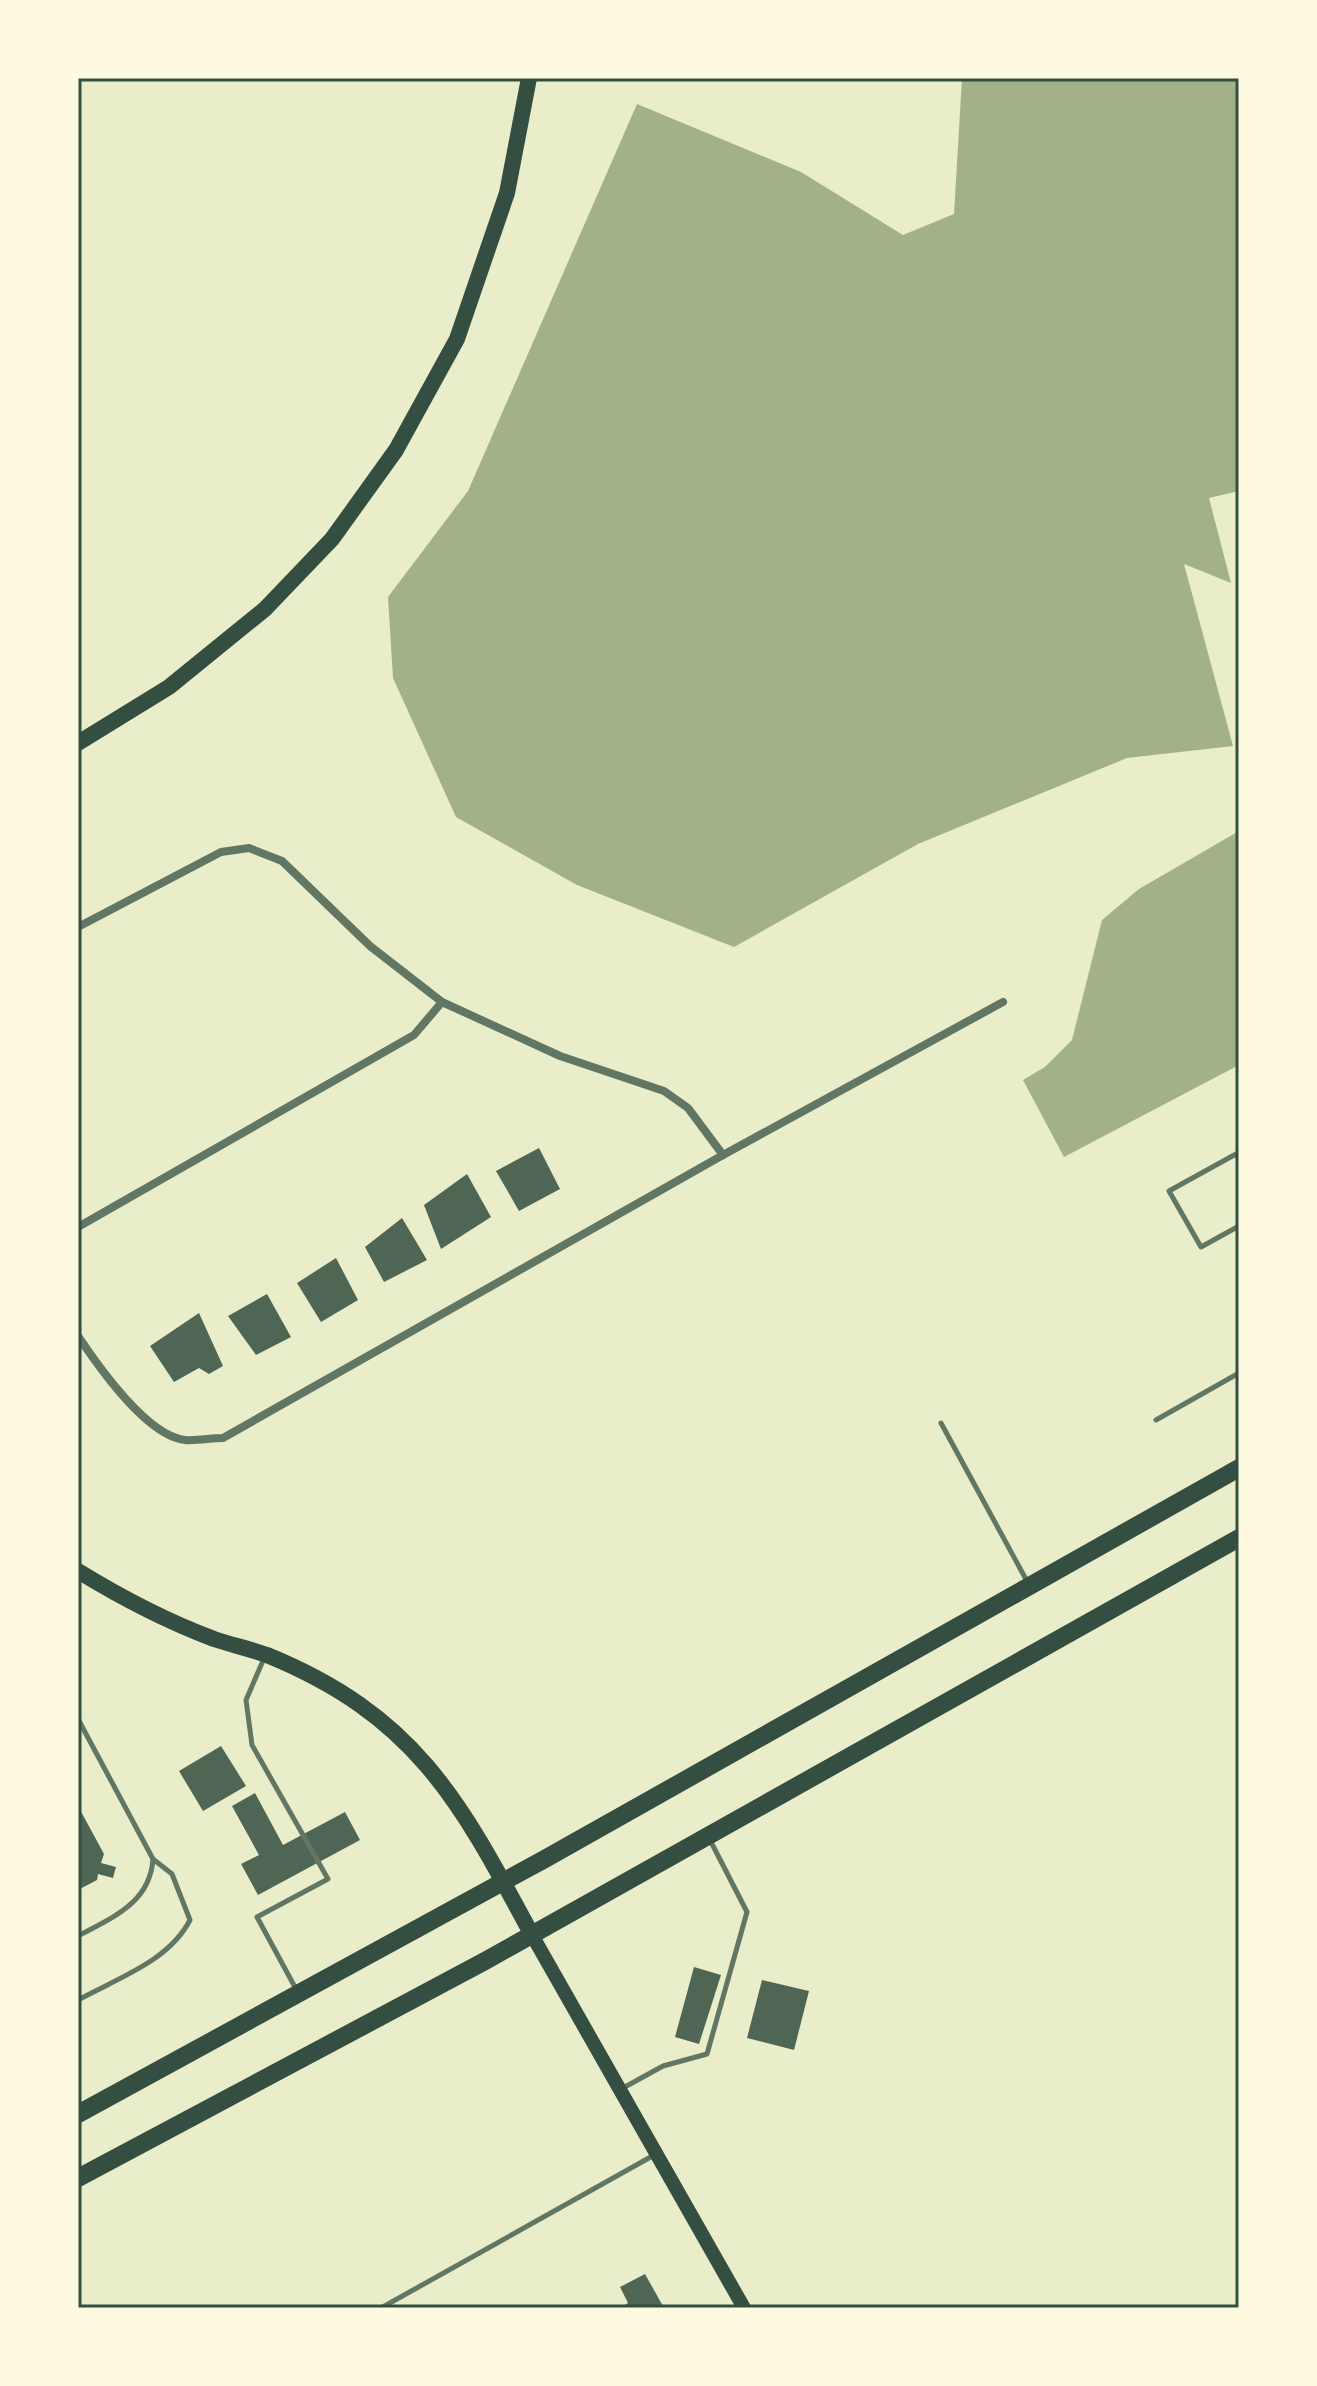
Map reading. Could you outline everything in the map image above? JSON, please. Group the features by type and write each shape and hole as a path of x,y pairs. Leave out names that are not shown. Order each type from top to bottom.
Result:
{"highway":[{"path":"78,2114 503,1882 1239,1468"},
{"path":"78,2178 532,1935 1239,1538"}],"main road":[{"path":"78,743 169,687 265,609 332,539 396,450 457,339 507,193 529,78"},
{"path":"78,1571 152,1613 266,1655 352,1700 411,1746 454,1797 744,2308"}],"street":[{"path":"78,927 211,857 249,848 282,861 370,946 442,1002 560,1056 664,1091 688,1108 723,1155"},
{"path":"78,1227 414,1035 442,1002"},
{"path":"78,1336 100,1369 154,1426 182,1440 223,1438 723,1155 1003,1002"}],"lane":[{"path":"1239,1160 1236,1154 1169,1191 1201,1247 1239,1226"},
{"path":"1156,1420 1239,1373"},
{"path":"941,1423 1030,1587"},
{"path":"266,1655 246,1700 252,1745 328,1879 257,1917 298,1992"},
{"path":"78,1719 153,1859 172,1874 190,1920 180,1939 164,1953 78,2000"},
{"path":"618,2090 663,2066 707,2054 747,1912 708,1837"},
{"path":"78,1936 131,1907 152,1876 153,1859"},
{"path":"381,2308 656,2153"}],"shaded area":[{"path":"962,78 1239,78 1239,491 1209,498 1231,583 1184,564 1233,746 1127,758 918,844 734,947 577,885 456,817 393,678 388,597 468,491 637,104 801,172 903,235 954,214"},
{"path":"1239,831 1239,1065 1064,1157 1023,1080 1045,1067 1072,1040 1102,920 1139,889"}],"building":[{"path":"539,1148 560,1189 519,1211 496,1171"},
{"path":"467,1174 491,1217 441,1249 424,1205"},
{"path":"402,1218 427,1260 384,1282 365,1247"},
{"path":"336,1258 358,1300 321,1322 297,1283"},
{"path":"267,1294 291,1337 256,1355 228,1316"},
{"path":"199,1313 223,1366 209,1374 199,1368 174,1382 150,1346"},
{"path":"221,1746 246,1786 203,1811 179,1771"},
{"path":"255,1793 283,1845 345,1812 360,1840 258,1895 241,1864 259,1855 232,1806"},
{"path":"78,1806 104,1854 101,1863 116,1867 113,1878 98,1874 97,1880 78,1890"},
{"path":"694,1967 721,1975 699,2044 675,2037"},
{"path":"762,1980 809,1991 794,2050 747,2038"},
{"path":"645,2274 664,2308 620,2308 628,2303 620,2287"}]}
